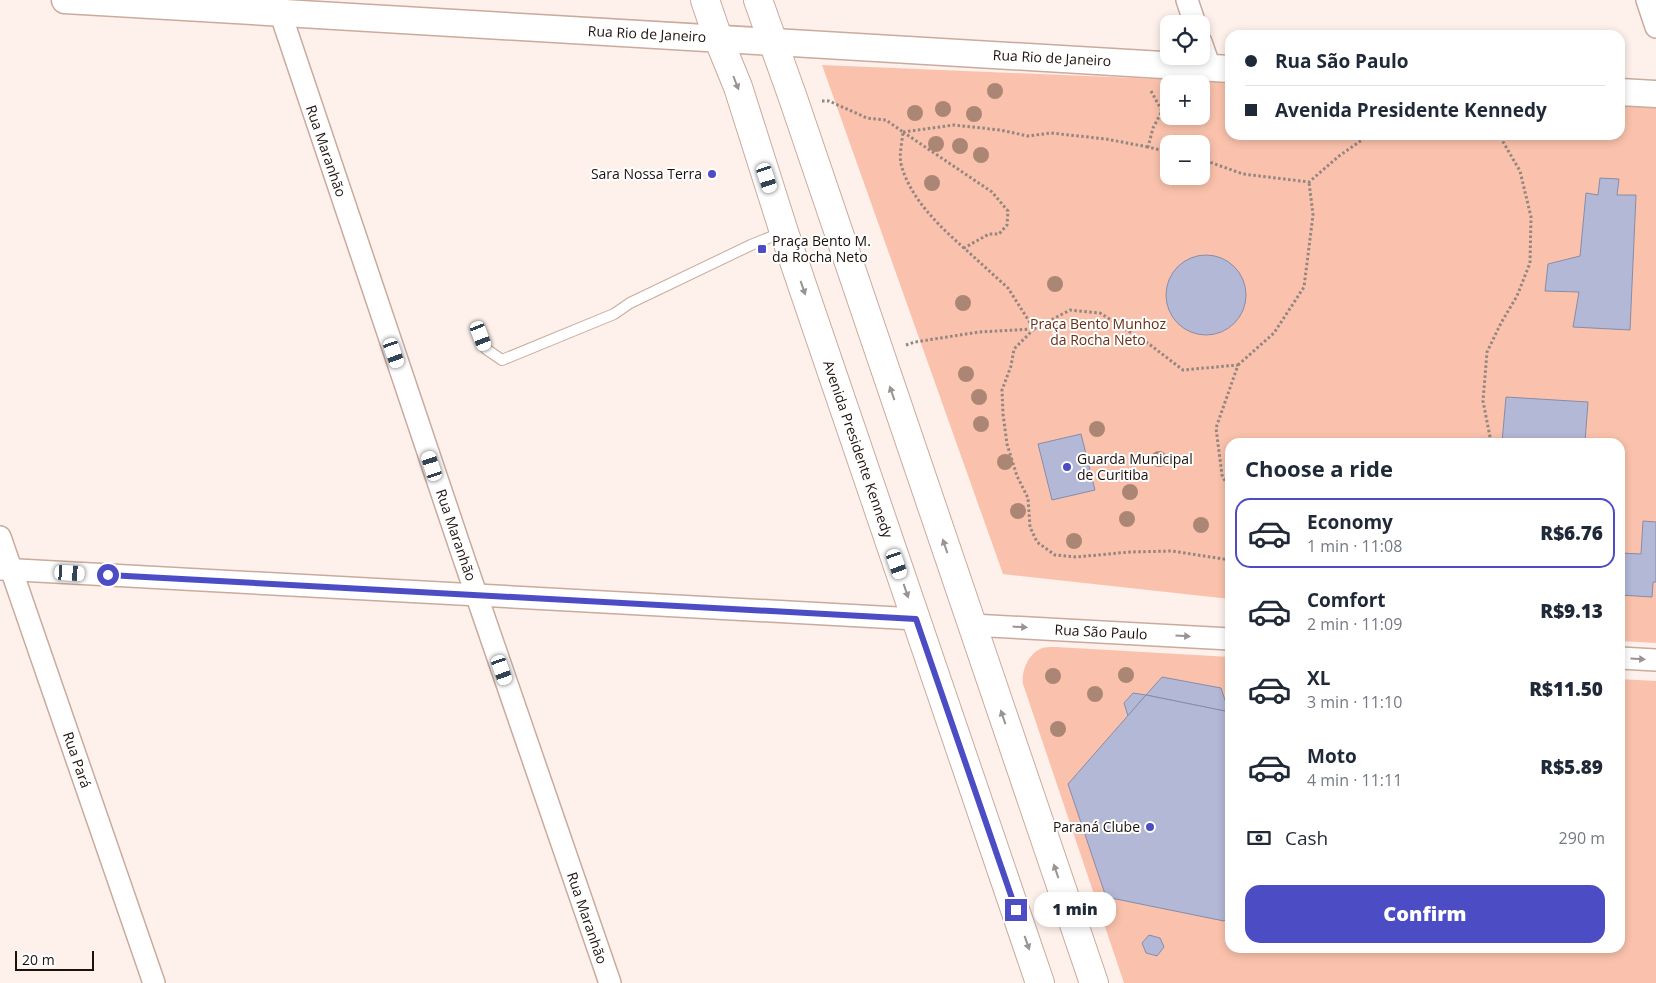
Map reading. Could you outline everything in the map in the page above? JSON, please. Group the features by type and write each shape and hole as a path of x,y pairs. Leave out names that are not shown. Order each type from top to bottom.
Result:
{"main road":[{"name":"Avenida Presidente Kennedy","path":"705,0 738,87 784,232 1040,983"},
{"path":"758,0 1094,983"}],"street":[{"name":"Rua Rio de Janeiro","path":"65,0 278,6 772,42 1220,68"},
{"path":"1187,0 1192,15"},
{"path":"1647,0 1656,27"},
{"name":"Rua Maranhão","path":"278,6 610,983"},
{"path":"1210,54 1220,68"},
{"path":"1625,92 1656,94"},
{"name":"Rua Pará","path":"0,537 5,570 154,983"},
{"path":"5,570 916,619"},
{"name":"Rua São Paulo","path":"972,625 1225,639"},
{"path":"1625,658 1656,660"}],"lane":[{"path":"481,336 486,349 502,360 614,314 630,303 750,245 784,232"}],"path":[{"path":"1126,62 1154,93 1162,111 1153,128 1148,147"},
{"path":"793,98 829,101 867,118 886,120 992,192 1008,211 1007,225 999,234 989,234 964,248"},
{"path":"903,132 954,125 1000,130 1028,136 1051,133 1097,138 1160,150"},
{"path":"903,132 901,162 912,192 945,231 1008,288 1034,329"},
{"path":"1210,162 1243,174 1309,182 1362,140"},
{"path":"1490,438 1483,401 1486,352 1500,323 1517,296 1530,263 1531,217 1520,171 1502,140"},
{"path":"1225,481 1222,475 1216,428 1238,365 1274,333 1304,287 1313,215 1309,182"},
{"path":"1225,559 1172,551 1130,552 1076,557 1055,555 1037,542 1030,527 1028,498 1017,476 1007,444 1002,390 1011,366 1014,349 1034,329 1070,310 1100,313 1149,344 1183,370 1238,365"},
{"path":"880,355 915,342 979,332 1034,329"}],"green space":[{"name":"Praça Bento Munhoz da Rocha Neto","path":"822,65 1160,79 1160,125 1210,125 1210,81 1225,82 1225,140 1625,140 1625,99 1656,106 1656,643 1625,641 1625,438 1225,438 1225,598 1003,574"},
{"name":"Paraná Clube","path":"1042,648 1225,657 1225,953 1625,953 1625,679 1656,681 1656,983 1124,983 1023,684 1024,669 1029,659"}],"building":[{"path":"1600,178 1619,179 1617,195 1636,195 1630,330 1573,327 1579,292 1545,291 1548,264 1580,256 1586,193 1598,195"},
{"path":"1206,255 1221,258 1234,267 1243,280 1246,295 1243,310 1234,323 1221,332 1206,335 1191,332 1178,323 1169,310 1166,295 1169,280 1178,267 1191,258"},
{"path":"1506,397 1588,402 1585,438 1502,438"},
{"name":"Guarda Municipal de Curitiba","path":"1081,434 1095,490 1052,500 1038,444"},
{"path":"1643,521 1656,522 1656,582 1653,582 1652,597 1625,595 1625,553 1641,554"},
{"path":"1162,677 1221,688 1225,700 1225,711 1146,695"},
{"path":"1133,693 1146,695 1128,716 1124,703"},
{"path":"1146,695 1225,711 1224,921 1106,897 1068,784"},
{"path":"1149,935 1160,938 1164,947 1157,956 1146,953 1142,943"}],"place":[{"name":"Sara Nossa Terra","path":"712,174"},
{"name":"Praça Bento M. da Rocha Neto","path":"762,249"},
{"name":"Guarda Municipal de Curitiba","path":"1067,467"},
{"name":"Paraná Clube","path":"1150,827"}],"route":[{"path":"108,575 916,619 1016,910"}]}
